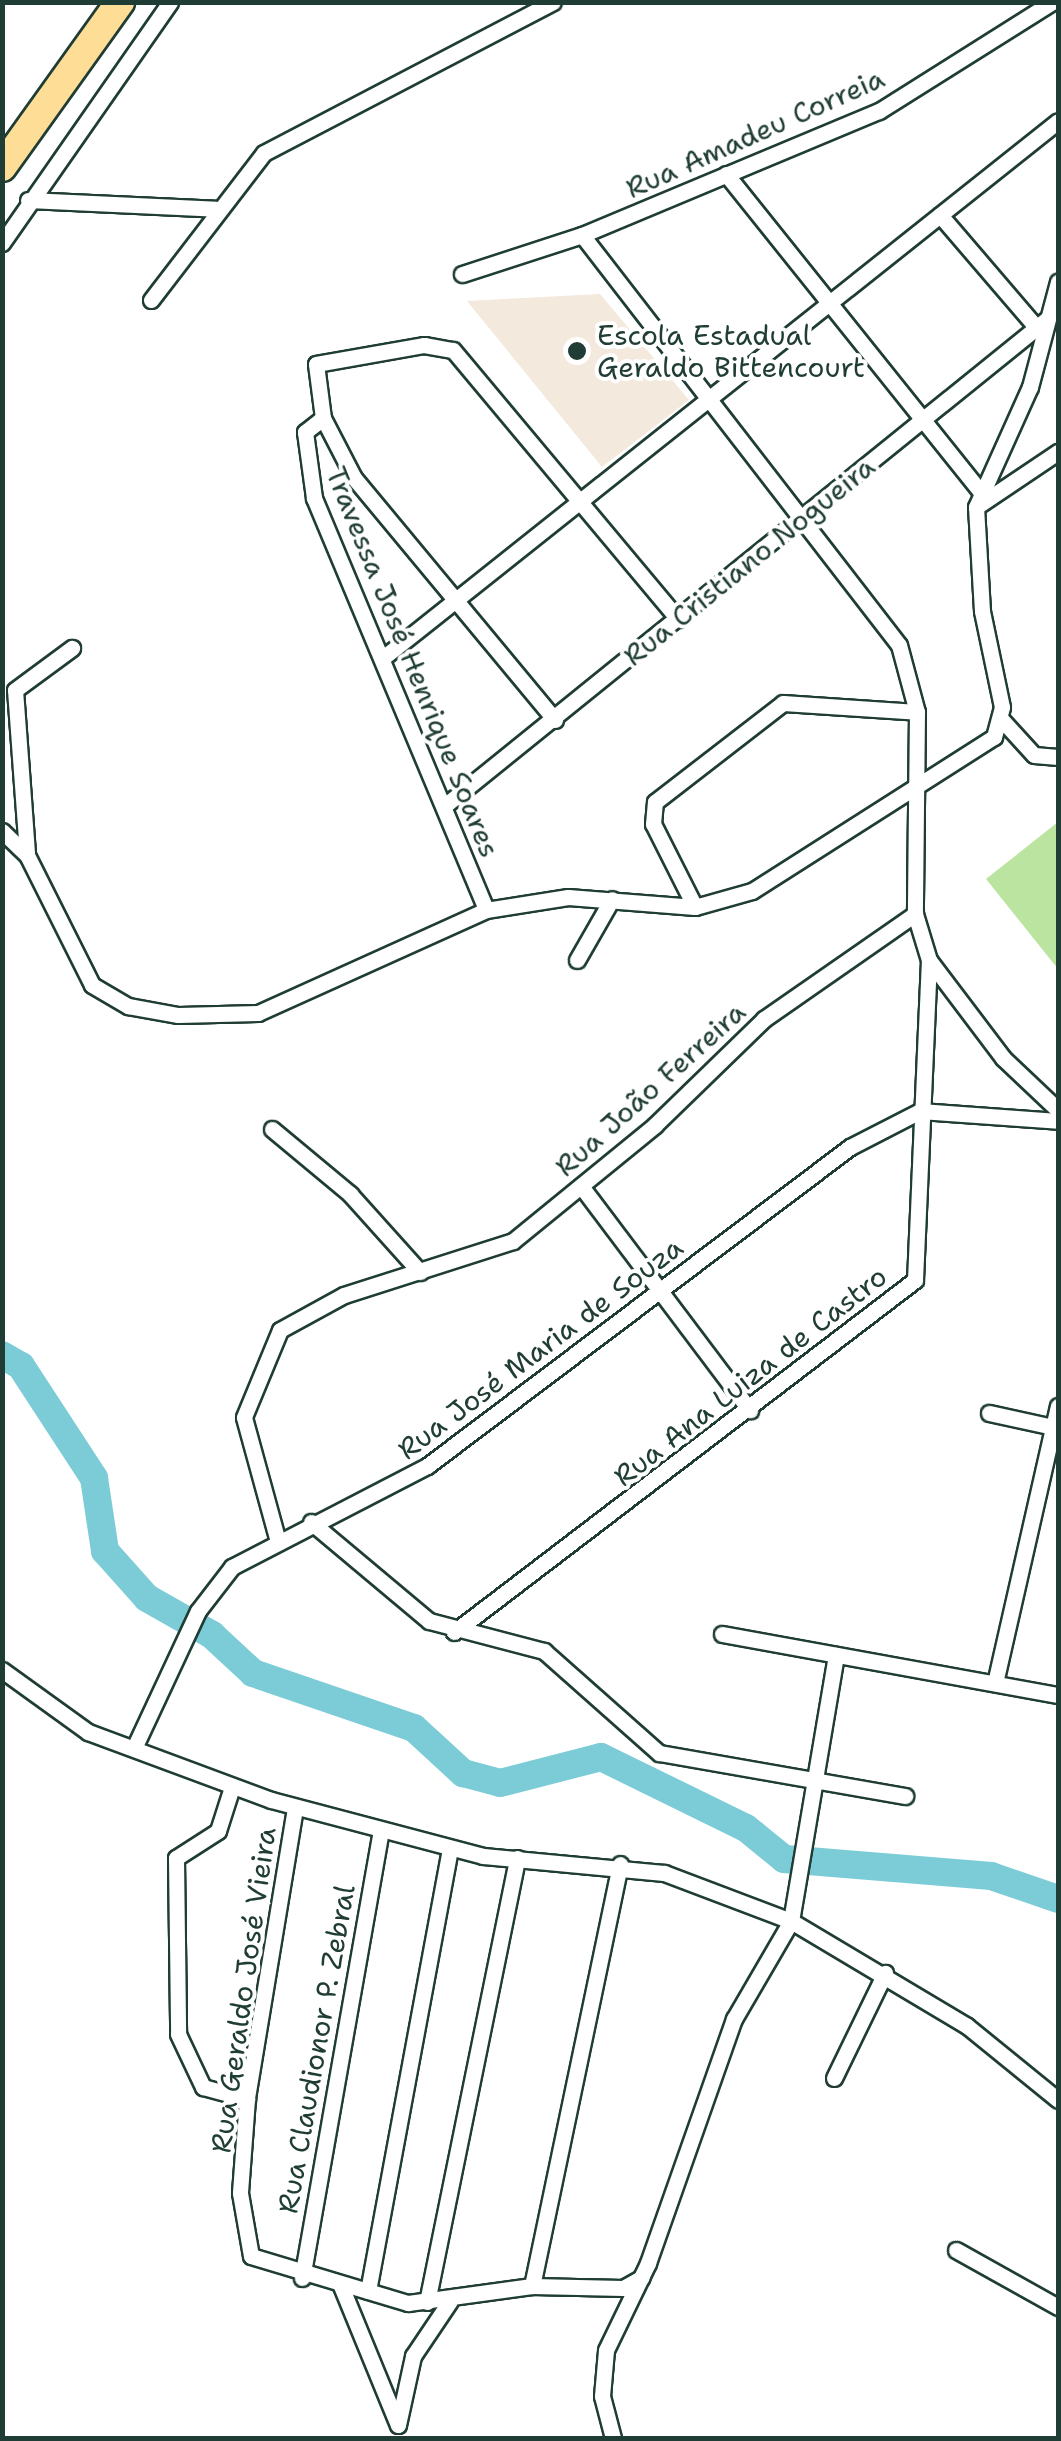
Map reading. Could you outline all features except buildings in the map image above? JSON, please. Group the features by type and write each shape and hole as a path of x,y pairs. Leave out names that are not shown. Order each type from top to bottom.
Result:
{"highway":[{"path":"2,168 120,2"}],"street":[{"path":"2,243 28,200 170,2"},
{"path":"151,300 216,209 264,153 321,117 552,2"},
{"name":"Rua Amadeu Correia","path":"462,274 582,235 879,111 1042,5"},
{"path":"384,657 1058,121"},
{"path":"2,831 27,856 92,985 128,1006 178,1015 258,1013 486,910 612,899 696,907 752,891 994,738 1002,720 978,499 726,174"},
{"path":"28,200 216,209"},
{"path":"940,215 1043,323"},
{"path":"582,235 705,400 899,645 917,712 911,794 915,914 929,960 1003,1058 1058,1110"},
{"path":"978,499 1030,387 1043,323 1058,282"},
{"name":"Rua Cristiano Nogueira","path":"448,803 1043,323"},
{"path":"554,720 452,602 354,478 323,418 316,364 414,346 453,350 678,618"},
{"name":"Travessa José Henrique Soares","path":"323,418 305,432 314,498 448,803 486,910"},
{"path":"978,499 1057,456"},
{"path":"27,856 16,690 72,648"},
{"path":"696,907 654,824 655,802 783,703 917,712"},
{"path":"1002,720 1034,754 1058,757"},
{"path":"577,960 612,899"},
{"name":"Rua João Ferreira","path":"277,1538 244,1417 262,1356 304,1310 513,1241 581,1186 764,1019 915,914"},
{"name":"Rua Ana Luiza de Castro","path":"454,1632 750,1410 914,1280 923,1242 920,1111 929,960"},
{"path":"920,1111 1058,1121"},
{"name":"Rua José Maria de Souza","path":"135,1746 198,1611 232,1567 277,1538 427,1466 850,1146 920,1111"},
{"path":"272,1129 350,1194 420,1272"},
{"path":"581,1186 750,1410"},
{"path":"995,1683 1057,1427 1058,1406"},
{"path":"989,1413 1057,1427"},
{"path":"311,1522 402,1604 454,1632 544,1651 635,1738 673,1758 905,1796"},
{"path":"722,1634 1058,1695"},
{"path":"613,2438 602,2363 640,2278 734,2019 791,1920 836,1655"},
{"path":"2,1670 88,1732 135,1746 232,1788 295,1808 450,1849 517,1858 620,1864 791,1920 885,1973 1058,2100"},
{"path":"232,1788 218,1831 178,1851 178,2034 197,2080 248,2099"},
{"name":"Rua Geraldo José Vieira","path":"295,1808 248,2099 245,2245 258,2264 302,2278 427,2302 532,2286 623,2288 640,2278"},
{"name":"Rua Claudionor P. Zebral","path":"302,2278 381,1830"},
{"path":"368,2291 450,1849"},
{"path":"427,2302 517,1858"},
{"path":"532,2286 620,1864"},
{"path":"834,2078 885,1973"},
{"path":"956,2250 1058,2307"},
{"path":"341,2286 398,2432"},
{"path":"398,2432 413,2356 450,2301"}],"shaded area":[{"name":"Escola Estadual Geraldo Bittencourt","path":"600,294 689,400 602,467 467,301"}],"green space":[{"path":"1058,822 1058,969 986,879"}],"waterway":[{"path":"2,1355 21,1366 94,1478 105,1551 147,1598 212,1635 253,1673 414,1728 463,1773 500,1783 601,1757 746,1828 784,1859 991,1876 1058,1899"}],"place":[{"name":"Escola Estadual Geraldo Bittencourt","path":"577,351"}]}
